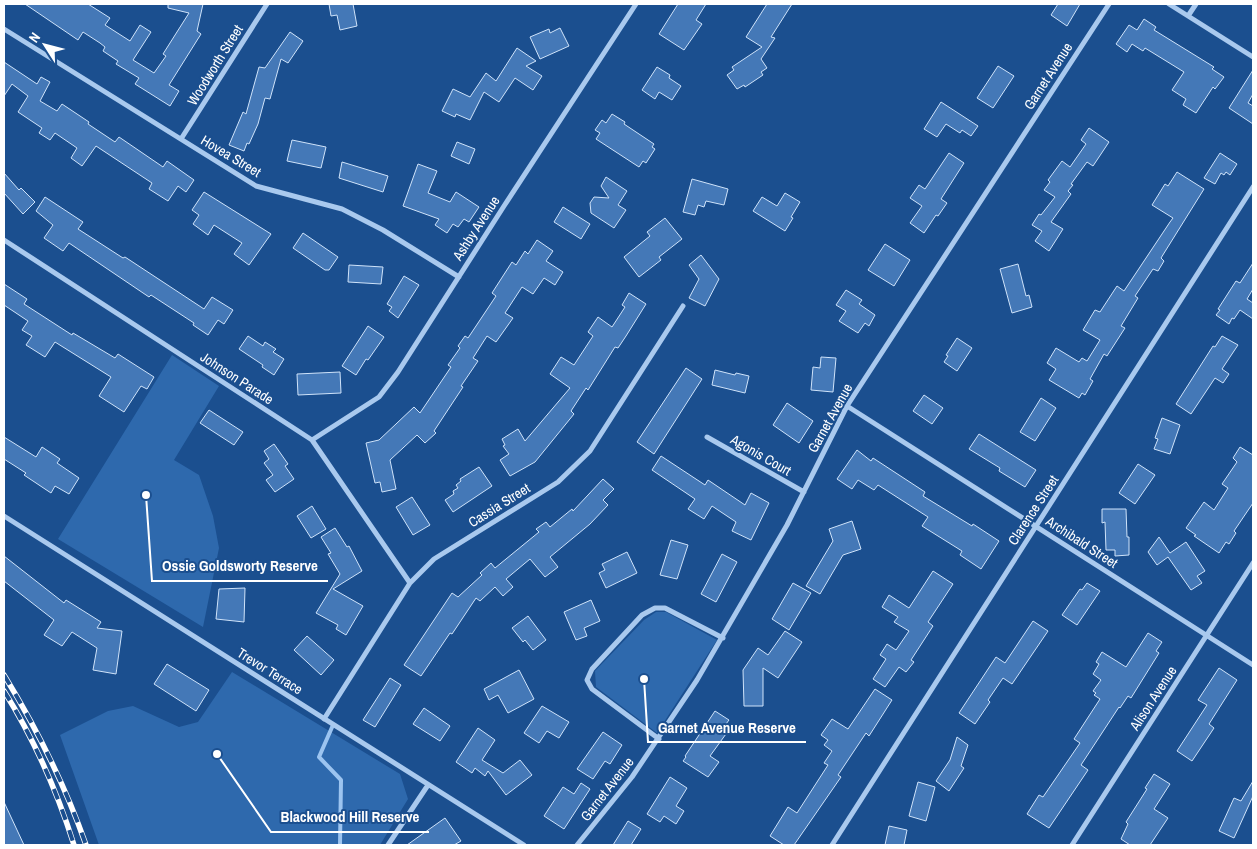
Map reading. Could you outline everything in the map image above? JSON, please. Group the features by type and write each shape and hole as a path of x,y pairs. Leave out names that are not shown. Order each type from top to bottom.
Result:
{"street":[{"name":"Woodworth Street","path":"181,139 267,4"},
{"name":"Ashby Avenue","path":"312,440 379,396 398,372 636,4"},
{"name":"Garnet Avenue","path":"577,845 632,777 723,638 804,492 847,406 1109,4"},
{"path":"1169,4 1253,57"},
{"path":"1188,16 1196,4"},
{"name":"Hovea Street","path":"4,29 256,186 342,209 383,230 458,277"},
{"name":"Clarence Street","path":"832,845 1253,187"},
{"name":"Johnson Parade","path":"4,240 312,440 410,583"},
{"name":"Cassia Street","path":"324,719 410,583 434,559 558,482 590,451 683,306"},
{"name":"Archibald Street","path":"847,406 1253,665"},
{"name":"Agonis Court","path":"707,437 804,492"},
{"name":"Trevor Terrace","path":"4,516 524,845"},
{"name":"Alison Avenue","path":"1072,845 1253,563"},
{"path":"659,738 592,689 588,680 592,669 642,615 655,608 665,608 723,638"},
{"path":"388,845 428,785"}],"shaded area":[{"path":"172,355 219,386 174,460 199,475 213,516 219,548 203,627 58,539"},
{"path":"656,612 666,612 717,640 657,733 596,687 595,671 644,620"},
{"path":"232,672 400,774 408,799 380,845 99,845 60,735 108,711 133,706 179,727 198,722"}],"building":[{"path":"25,4 88,4 110,18 105,25 130,41 140,25 151,32 133,60 154,73 166,56 163,54 189,13 168,8 168,4 203,4 197,31 201,34 169,85 179,91 170,106 135,84 139,78 116,64 118,61 103,51 105,47 100,43 83,32 78,40"},
{"path":"329,4 353,4 357,26 340,30 337,15 331,16"},
{"path":"678,4 706,4 696,20 702,24 684,50 659,34"},
{"path":"767,4 792,4 771,37 775,38 761,59 767,68 761,72 763,75 745,87 744,85 737,89 727,75 734,70 732,67 762,47 746,37"},
{"path":"1058,4 1080,4 1067,26 1051,15"},
{"path":"1144,19 1156,27 1154,30 1214,67 1212,69 1224,77 1215,89 1213,87 1196,113 1183,105 1186,99 1172,90 1184,72 1145,48 1143,51 1132,44 1127,52 1116,44 1129,25 1137,30"},
{"path":"560,28 569,46 540,59 530,37 549,29 550,33"},
{"path":"290,32 303,41 288,63 281,59 270,99 265,98 258,124 249,144 247,143 244,151 229,145 243,112 246,114 259,67 265,68"},
{"path":"517,48 536,61 526,66 542,76 533,90 515,78 499,102 484,92 470,120 456,114 455,117 442,111 453,89 470,97 486,73 496,81"},
{"path":"4,62 37,84 41,77 50,82 40,101 57,111 62,104 115,142 119,137 163,167 167,161 194,180 186,192 178,186 168,201 149,189 152,183 96,146 82,166 71,158 77,148 55,133 50,140 39,133 42,128 18,112 28,96 12,84 4,96"},
{"path":"998,66 1014,76 993,108 977,98"},
{"path":"657,67 670,75 669,78 681,86 672,100 659,92 655,99 642,90"},
{"path":"1253,70 1253,94 1248,103 1253,106 1253,124 1229,108"},
{"path":"941,102 978,126 971,136 962,130 960,133 946,124 937,137 924,129"},
{"path":"612,114 654,144 652,147 655,149 646,163 643,161 639,167 596,139 600,133 595,130 602,120 606,123"},
{"path":"1089,128 1109,142 1093,166 1087,162 1071,184 1073,185 1068,191 1071,194 1051,222 1063,229 1049,251 1035,241 1042,231 1032,225 1039,214 1041,215 1055,197 1044,190 1050,182 1048,180 1062,161 1070,167 1086,144 1081,140"},
{"path":"292,140 326,147 321,168 287,161"},
{"path":"457,142 475,149 469,164 451,156"},
{"path":"949,153 964,163 941,199 947,203 924,233 910,223 922,206 910,198 919,185 925,189"},
{"path":"1220,153 1237,164 1230,175 1226,172 1224,175 1221,173 1215,184 1204,178"},
{"path":"342,162 388,176 383,192 339,178"},
{"path":"418,164 437,171 428,193 450,202 456,192 479,207 469,222 464,219 458,227 453,224 447,233 435,225 439,219 403,206"},
{"path":"1177,172 1204,189 1161,258 1164,261 1158,271 1153,269 1135,296 1138,298 1121,326 1125,328 1107,356 1104,354 1090,379 1093,381 1085,395 1082,393 1079,398 1049,380 1056,369 1047,363 1056,348 1079,362 1082,358 1087,361 1100,340 1083,330 1095,310 1100,312 1117,286 1124,291 1173,218 1152,205 1165,184 1168,186"},
{"path":"4,173 19,190 21,188 35,202 23,214 4,193"},
{"path":"606,177 627,191 618,205 626,210 614,228 591,213 590,203 594,197 609,198 601,186"},
{"path":"692,179 728,189 724,205 706,201 704,207 698,205 695,215 683,212"},
{"path":"204,192 271,234 249,265 234,254 242,243 214,225 208,235 193,224 199,215 192,210"},
{"path":"785,193 800,202 785,231 753,211 762,197 777,206"},
{"path":"45,197 83,222 78,229 123,258 125,257 204,309 212,297 233,310 224,324 218,320 208,335 193,325 194,323 151,295 149,297 69,243 63,251 44,238 53,225 36,211"},
{"path":"563,207 590,224 581,239 554,222"},
{"path":"665,218 682,239 659,257 661,260 639,277 624,257 650,236 647,232"},
{"path":"303,233 338,257 329,270 325,270 293,248"},
{"path":"537,240 553,251 546,261 563,272 555,285 544,278 533,294 522,287 505,313 513,318 496,342 487,336 473,358 478,361 434,431 436,433 425,443 417,435 390,460 396,489 382,492 380,482 375,483 366,443 379,440 414,407 420,413 451,367 448,365 460,348 458,346 465,336 468,338 496,296 492,293 512,262 516,265 525,251 528,254"},
{"path":"885,244 910,260 894,286 868,270"},
{"path":"701,255 719,279 705,306 689,298 699,279 689,265"},
{"path":"1253,263 1253,289 1247,299 1253,303 1253,319 1240,310 1229,324 1216,315 1220,310 1218,309 1236,281 1240,283"},
{"path":"1018,264 1026,296 1029,295 1032,307 1012,313 1000,269"},
{"path":"349,265 383,267 381,284 348,282"},
{"path":"404,276 419,285 398,318 389,311 392,307 387,304"},
{"path":"4,284 27,299 24,304 72,335 73,333 115,358 118,354 154,377 147,389 141,386 124,412 99,396 111,377 55,342 45,357 26,345 32,336 22,330 28,321 4,305"},
{"path":"846,290 862,300 859,304 875,315 869,326 865,323 858,333 839,321 846,311 836,305"},
{"path":"629,293 646,304 626,336 618,348 615,347 588,390 586,388 571,411 574,414 535,462 510,476 500,460 509,454 503,446 505,445 502,439 518,429 525,441 570,388 550,374 561,357 574,365 593,336 588,332 598,317 612,327 625,307 622,305"},
{"path":"368,326 384,337 356,375 342,366"},
{"path":"248,336 263,346 265,342 276,349 273,352 284,359 274,375 239,349"},
{"path":"1222,336 1238,345 1222,369 1229,374 1223,383 1215,378 1191,414 1176,404 1213,346 1215,347"},
{"path":"957,338 972,348 957,371 944,362 948,356 946,355"},
{"path":"821,357 836,358 833,392 811,390 813,367 820,368"},
{"path":"686,368 702,379 654,454 637,442"},
{"path":"715,370 749,376 745,393 712,385"},
{"path":"340,372 341,393 298,395 297,374"},
{"path":"924,395 943,408 932,424 913,411"},
{"path":"1041,398 1056,408 1035,441 1020,432"},
{"path":"787,403 813,421 799,443 773,425"},
{"path":"209,410 243,432 234,445 200,423"},
{"path":"1162,418 1180,425 1170,454 1154,449 1158,439 1155,438"},
{"path":"979,434 1036,470 1025,487 999,471 1000,468 969,449"},
{"path":"4,437 36,457 42,447 60,459 57,463 79,478 69,494 55,486 51,493 24,475 26,473 4,459"},
{"path":"274,444 288,464 285,466 294,479 275,492 266,480 273,475 264,463 269,459 264,451"},
{"path":"1240,447 1253,455 1253,503 1234,531 1236,533 1229,544 1226,542 1219,553 1194,536 1196,535 1186,528 1204,502 1214,510 1228,488 1222,484 1237,462 1233,458"},
{"path":"857,450 871,461 873,458 925,492 923,496 999,541 981,569 960,555 962,551 922,526 928,517 878,485 874,490 858,480 852,489 837,479"},
{"path":"661,456 705,485 708,480 745,505 751,493 769,503 751,540 732,531 736,522 712,506 704,519 688,509 695,499 652,470"},
{"path":"1138,464 1155,475 1135,504 1119,493"},
{"path":"479,467 492,486 453,512 445,500 454,494 453,491 458,488 456,485 461,481 460,479"},
{"path":"603,479 614,489 603,500 608,505 590,524 550,557 558,567 545,577 530,559 506,579 513,587 503,596 495,587 480,601 476,598 421,676 404,665 452,593 458,597 482,575 480,573 491,563 495,568 539,532 536,529 546,522 550,527 572,509 573,511"},
{"path":"412,497 430,525 413,535 396,507"},
{"path":"312,506 326,529 311,538 297,516"},
{"path":"1102,509 1126,509 1129,555 1115,556 1115,550 1106,550 1105,522 1102,523"},
{"path":"852,521 861,549 843,555 820,594 806,586 833,541 829,529"},
{"path":"335,528 347,547 349,546 362,571 333,589 363,606 346,635 336,629 338,625 316,613 340,574 328,554 331,553 321,537"},
{"path":"1159,537 1170,553 1186,542 1205,571 1197,576 1202,583 1191,590 1168,557 1157,565 1148,552"},
{"path":"671,540 688,545 677,579 660,575"},
{"path":"627,552 637,573 606,588 599,573 605,570 602,564"},
{"path":"722,554 737,562 716,602 701,594"},
{"path":"4,556 64,603 66,600 101,622 97,628 122,631 116,674 93,670 97,648 72,632 62,646 44,635 54,620 4,581"},
{"path":"933,571 953,584 928,622 933,626 911,660 914,662 906,672 899,667 885,687 873,679 886,659 880,655 887,644 896,650 909,631 894,622 898,617 882,607 889,595 909,608"},
{"path":"793,583 811,593 789,630 772,619"},
{"path":"1087,583 1100,591 1077,625 1062,615 1080,589 1082,590"},
{"path":"245,588 244,622 216,619 219,589"},
{"path":"591,600 600,621 584,628 587,636 576,640 564,612"},
{"path":"528,616 546,640 533,650 525,640 523,642 512,628"},
{"path":"1033,621 1048,631 1012,684 1003,678 975,724 959,713 996,657 1005,663"},
{"path":"785,631 802,642 778,678 763,668 763,706 744,706 743,670 758,648 768,655"},
{"path":"1148,633 1162,642 1156,651 1159,653 1131,698 1128,696 1119,707 1081,765 1088,770 1049,828 1027,814 1039,795 1043,797 1080,743 1074,739 1100,699 1094,695 1096,693 1093,691 1101,680 1093,674 1099,664 1096,662 1102,652 1126,667"},
{"path":"307,636 334,660 321,675 294,650"},
{"path":"167,664 209,690 196,711 154,684"},
{"path":"1219,668 1237,680 1209,724 1214,728 1192,761 1177,751 1207,705 1198,700"},
{"path":"519,670 534,699 508,713 498,695 489,700 484,689"},
{"path":"390,678 401,685 375,727 363,720"},
{"path":"875,689 892,700 869,736 866,733 838,775 841,777 794,845 784,845 770,836 788,807 797,813 828,765 824,763 832,751 824,745 828,740 821,735 832,719 848,729"},
{"path":"542,706 569,722 559,738 547,731 539,743 524,733"},
{"path":"424,708 450,726 440,741 413,724"},
{"path":"715,711 729,720 726,724 731,727 710,756 719,762 708,777 683,761"},
{"path":"478,728 495,740 482,760 503,773 520,760 532,775 506,795 488,771 485,776 475,768 472,773 456,762"},
{"path":"603,732 622,745 610,764 605,761 593,779 577,769"},
{"path":"957,737 968,745 961,766 964,768 949,791 936,781 950,760"},
{"path":"1154,774 1170,784 1154,809 1168,818 1150,845 1130,845 1121,839 1128,824 1126,822 1147,789 1145,788"},
{"path":"670,777 687,788 676,806 684,811 676,824 664,816 660,822 647,814"},
{"path":"1253,781 1253,796 1234,838 1219,831 1234,798 1241,801"},
{"path":"918,782 935,787 926,821 909,816"},
{"path":"581,783 590,789 564,829 544,816 563,787 574,794"},
{"path":"4,802 24,845 4,845"},
{"path":"445,818 461,841 454,845 407,845"},
{"path":"628,821 641,829 631,845 613,845"},
{"path":"889,826 907,830 904,845 885,845"}],"waterway":[{"path":"333,725 319,757 341,780 340,845"}],"railway":[{"path":"4,675 50,758 86,845"},
{"path":"4,691 44,766 74,845"}],"place":[{"name":"Ossie Goldsworty Reserve","path":"146,495"},
{"name":"Garnet Avenue Reserve","path":"644,679"},
{"name":"Blackwood Hill Reserve","path":"217,754"}]}
